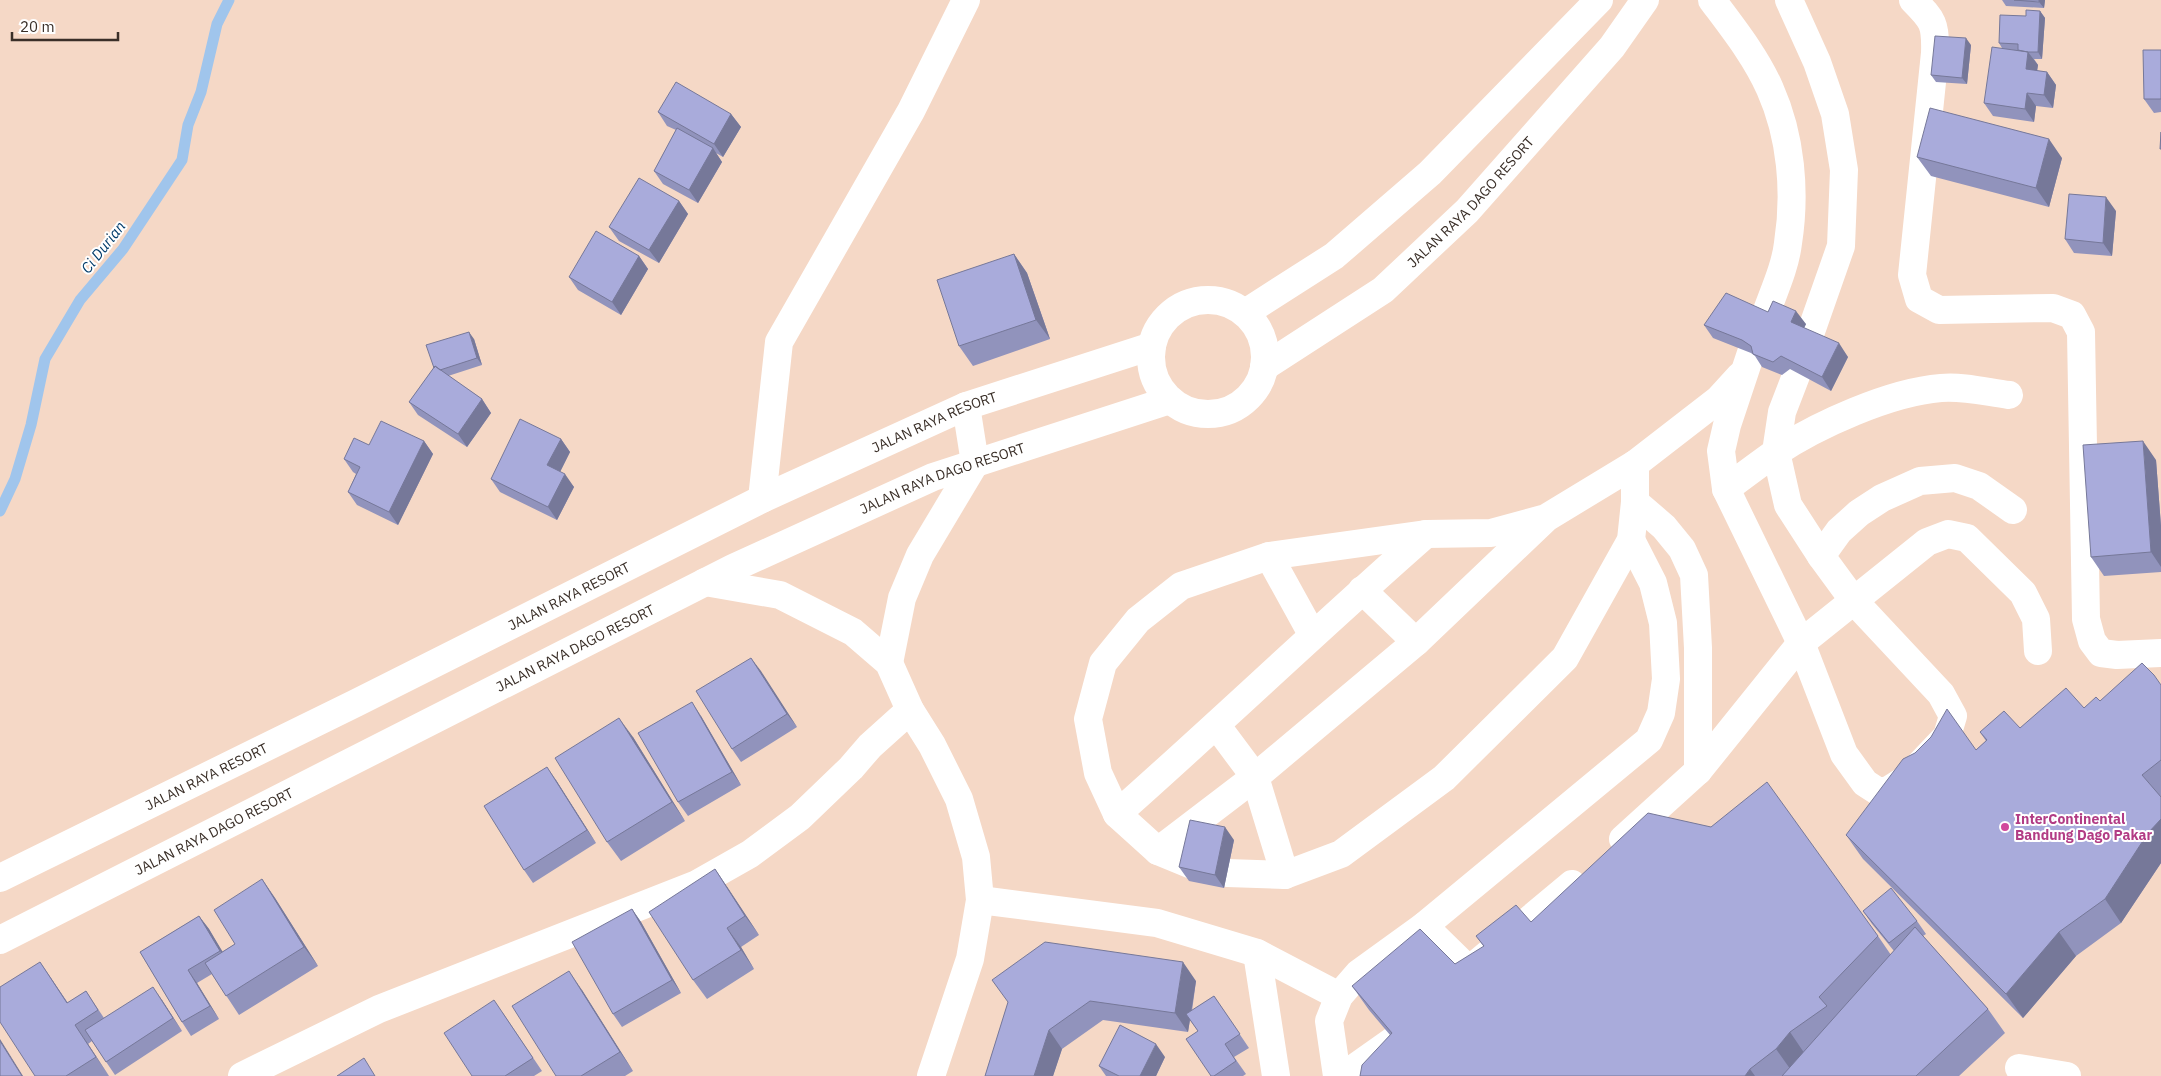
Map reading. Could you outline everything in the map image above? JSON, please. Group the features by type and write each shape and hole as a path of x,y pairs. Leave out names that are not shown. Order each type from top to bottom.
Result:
{"street":[{"path":"762,500 779,342 911,111 966,0"},
{"path":"1245,313 1334,256 1430,172 1599,0"},
{"name":"JALAN RAYA DAGO RESORT","path":"1264,367 1383,290 1467,210 1612,47 1645,0"},
{"path":"1712,0 1740,37 1770,89 1786,141 1791,182 1788,244 1764,319"},
{"path":"1788,0 1817,62 1835,114 1844,170 1841,246 1808,340"},
{"path":"1913,0 1930,17 1936,33 1936,53 1912,275 1919,299 1939,310 2054,308 2072,315 2082,332 2086,619 2092,641 2102,653 2117,655 2161,653"},
{"path":"1209,299 1228,303 1245,313 1257,328 1264,347 1264,367 1259,382 1249,396 1235,406 1220,412 1203,414 1187,410 1170,400 1158,384 1151,366 1152,346 1159,327 1172,312 1189,302 1209,299"},
{"name":"JALAN RAYA RESORT","path":"0,878 762,500 966,406 1152,346"},
{"path":"1158,851 1255,777 1416,642 1546,518 1635,464 1719,398 1748,362 1727,425 1721,451 1726,489 1801,643 1844,754 1865,783 1882,794 1906,778 1948,736 1953,716 1941,694 1924,674 1854,601 1821,556 1788,504 1776,452 1782,412 1797,373"},
{"path":"1726,489 1776,452 1857,411 1899,396 1940,388 1971,389 2008,395"},
{"name":"JALAN RAYA DAGO RESORT","path":"0,940 706,582 933,477 1170,400"},
{"path":"889,662 902,598 920,555 976,463 966,406"},
{"path":"1227,872 1285,875 1341,854 1444,778 1565,658 1631,540 1635,502 1635,464"},
{"path":"1821,556 1839,531 1859,513 1882,498 1920,481 1955,478 1979,486 2013,510"},
{"path":"1635,502 1664,528 1682,549 1694,574 1698,648 1698,771"},
{"path":"1192,865 1158,851 1117,814 1098,773 1088,719 1103,663 1138,620 1181,586 1269,556 1426,534 1491,533 1546,518"},
{"path":"1117,814 1217,726 1312,634 1426,534"},
{"path":"1424,926 1465,974 1598,862 1698,771 1801,643 1927,542 1948,534 1967,538 2023,594 2036,619 2038,651"},
{"path":"1337,1076 1329,1021 1339,996 1359,973 1424,926 1649,740 1661,713 1666,679 1663,623 1653,584 1631,540"},
{"path":"1269,556 1312,634"},
{"path":"706,582 780,596 853,632 889,662 910,710 932,745 959,799 976,857 980,900 970,958 931,1076"},
{"path":"1362,590 1416,642"},
{"path":"242,1076 379,1008 696,884 750,854 800,817 851,768 870,746 910,710"},
{"path":"1217,726 1255,777 1285,875"},
{"path":"980,900 1158,923 1257,953 1339,996"},
{"path":"1257,953 1276,1076"},
{"path":"1343,1076 1394,1040"},
{"path":"2019,1068 2067,1076"}],"building":[{"path":"2014,0 2039,0 2039,2"},
{"path":"2026,10 2040,11 2038,52 2018,50 2018,44 1999,43 2000,15 2026,16"},
{"path":"1935,36 1966,38 1962,78 1931,75"},
{"path":"1992,47 2028,52 2026,69 2047,72 2044,95 2027,93 2025,109 1984,103"},
{"path":"2143,50 2161,50 2161,99 2144,99"},
{"path":"676,82 731,114 714,144 658,112"},
{"path":"1930,108 2049,139 2036,188 1917,157"},
{"path":"677,128 713,148 689,190 654,171"},
{"path":"639,178 679,201 649,250 609,227"},
{"path":"2069,194 2106,197 2103,243 2065,239"},
{"path":"596,231 639,256 612,302 569,277"},
{"path":"1014,254 1036,320 959,346 937,280"},
{"path":"1726,293 1768,312 1773,301 1796,311 1791,322 1839,343 1822,377 1781,356 1773,362 1753,354 1751,346 1742,340 1704,325"},
{"path":"469,332 477,358 440,370 435,366 434,368 426,345"},
{"path":"435,366 482,399 458,434 409,402"},
{"path":"520,419 561,439 547,465 565,474 548,507 491,479"},
{"path":"381,421 424,441 389,512 348,492 360,467 344,459 354,438 369,445"},
{"path":"2143,441 2151,552 2091,557 2083,445"},
{"path":"751,658 787,714 732,749 696,691"},
{"path":"2142,663 2161,685 2161,760 2142,775 2161,797 2161,819 2148,833 2105,899 2059,932 2006,994 1846,835 1903,759 1915,753 1931,737 1947,709 1976,750 1987,740 1980,732 2004,711 2020,728 2066,688 2084,708 2096,697 2100,701"},
{"path":"692,702 732,772 678,802 638,733"},
{"path":"619,718 672,802 607,842 555,758"},
{"path":"547,767 587,830 524,870 484,806"},
{"path":"1767,782 1878,936 1819,997 1827,1006 1790,1032 1776,1049 1750,1069 1745,1076 1360,1076 1362,1065 1392,1033 1352,986 1420,929 1455,964 1484,946 1476,936 1516,905 1531,922 1648,813 1711,827"},
{"path":"1190,820 1225,827 1215,875 1179,867"},
{"path":"715,869 745,916 727,928 741,950 693,980 649,912"},
{"path":"262,879 304,947 226,996 205,963 235,944 214,910"},
{"path":"1891,888 1917,921 1889,943 1863,911"},
{"path":"632,909 672,980 613,1014 572,942"},
{"path":"199,916 220,951 188,970 210,1006 182,1022 140,952"},
{"path":"1915,927 1988,1009 1916,1076 1782,1076"},
{"path":"1045,942 1183,962 1175,1013 1090,1001 1049,1030 1034,1076 985,1076 1008,1002 992,980"},
{"path":"40,962 67,1003 86,991 98,1010 75,1025 96,1057 66,1076 35,1076 0,1022 0,987"},
{"path":"569,971 620,1052 581,1076 556,1076 512,1006"},
{"path":"153,987 173,1018 106,1062 85,1030"},
{"path":"1214,996 1240,1034 1225,1044 1236,1061 1214,1076 1211,1076 1186,1039 1198,1031 1186,1014"},
{"path":"494,1000 533,1058 505,1076 472,1076 444,1033"},
{"path":"1120,1025 1156,1044 1140,1076 1119,1076 1099,1066"},
{"path":"0,1041 22,1076 0,1076"},
{"path":"364,1058 375,1076 337,1076"}],"waterway":[{"name":"Ci Durian","path":"0,511 15,479 31,425 45,359 80,300 123,249 182,160 188,125 201,92 217,24 229,0"}],"place":[{"name":"InterContinental Bandung Dago Pakar","path":"2005,827"}]}
